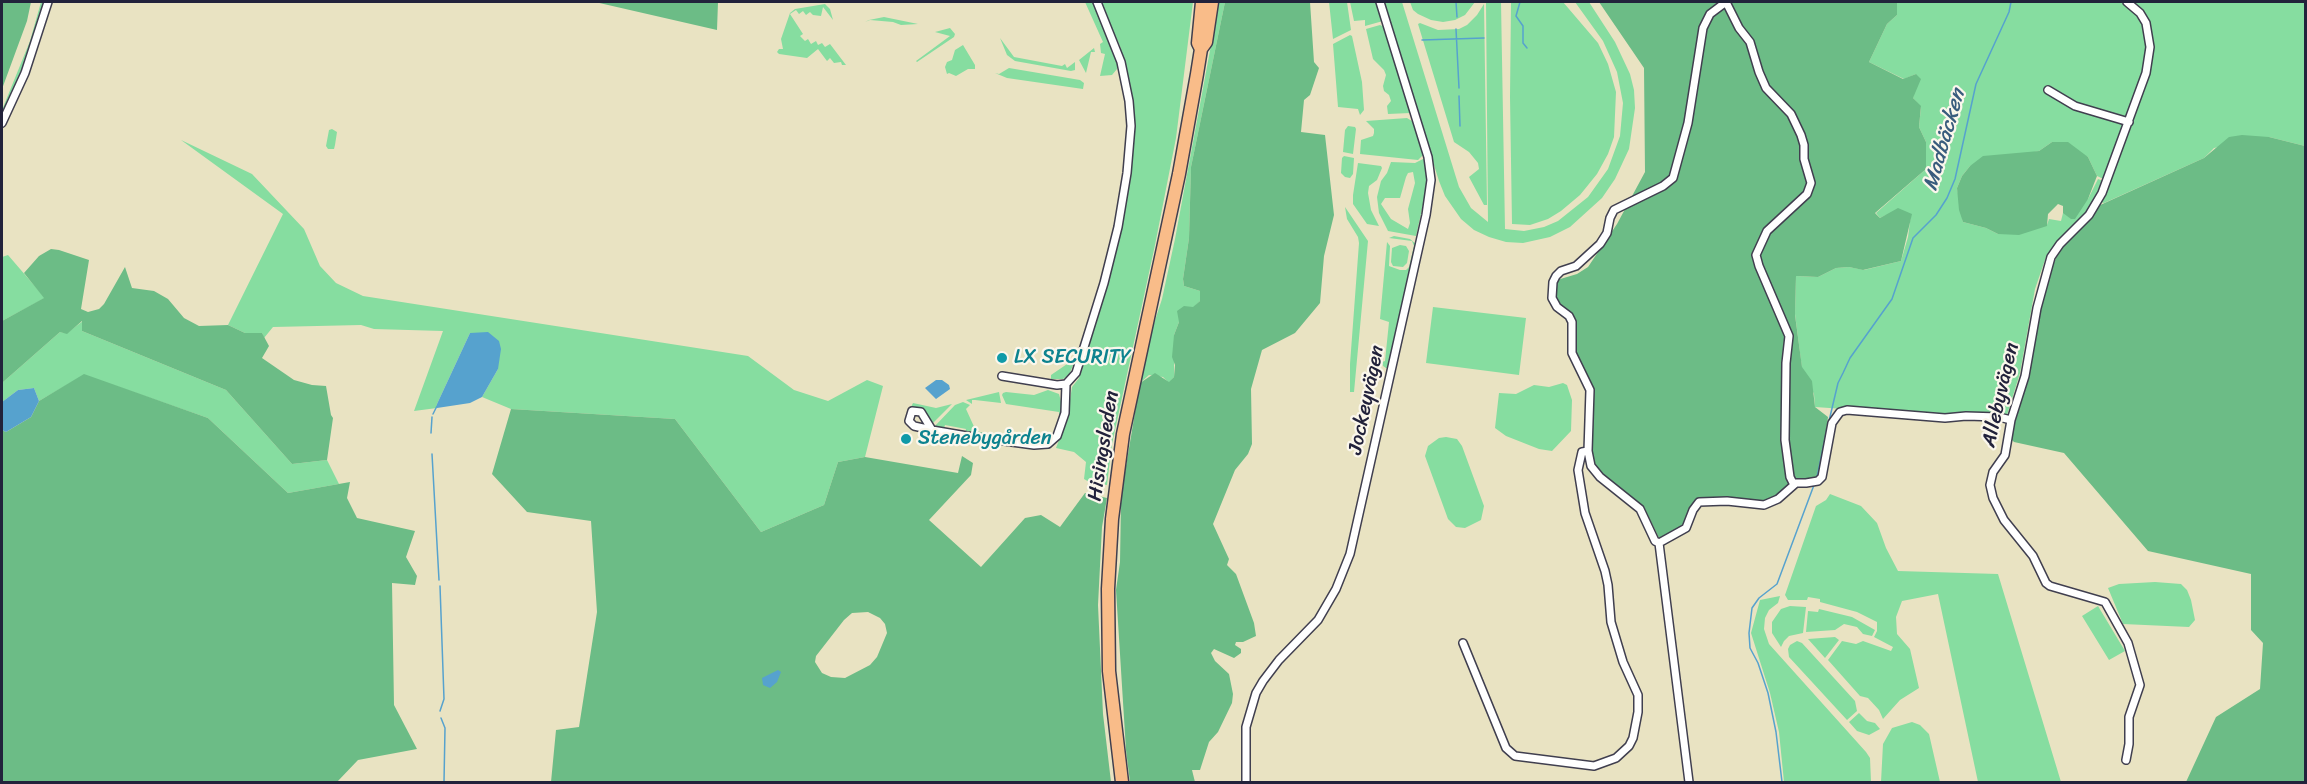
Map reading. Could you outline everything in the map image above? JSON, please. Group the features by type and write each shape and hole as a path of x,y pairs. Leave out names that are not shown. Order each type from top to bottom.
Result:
{"highway":[{"name":"Hisingsleden","path":"1201,49 1197,43 1202,2"},
{"name":"Hisingsleden","path":"1122,783 1111,698 1109,661 1108,590 1112,519 1123,434 1181,164 1201,49 1206,42 1212,2"}],"street":[{"path":"2,123 25,73 48,2"},
{"path":"932,430 1034,445 1048,444 1056,438 1065,414 1066,384 1076,373 1104,283 1118,227 1127,173 1131,126 1125,77 1117,47 1096,2"},
{"name":"Jockeyvägen","path":"1246,783 1246,727 1256,693 1279,660 1318,620 1336,589 1350,554 1430,193 1431,174 1427,154 1380,2"},
{"path":"1689,783 1659,543 1652,538 1640,509 1594,471 1589,460 1590,390 1572,353 1572,322 1569,316 1557,308 1552,298 1553,282 1556,276 1576,266 1600,244 1607,233 1614,210 1663,186 1673,178 1688,123 1703,28 1710,14 1726,2 1739,28 1752,46 1766,88 1787,108 1801,135 1804,159 1811,183 1807,194 1767,231 1756,255 1789,336 1786,363 1785,440 1790,477 1795,484"},
{"name":"Allebyvägen","path":"2126,760 2129,744 2129,717 2140,685 2128,643 2105,602 2046,583 2033,555 2004,520 1991,494 1990,481 2005,455 2011,420 2023,382 2037,308 2051,257 2097,203 2146,73 2150,47 2144,18 2127,2"},
{"path":"2048,90 2075,106 2129,122"},
{"path":"1002,376 1058,385 1066,384"},
{"path":"1659,543 1686,528 1699,502 1727,501 1764,505 1778,499 1795,484 1818,481 1822,477 1832,423 1840,411 2011,420"},
{"path":"1463,643 1506,748 1515,756 1594,766 1616,758 1629,746 1633,738 1638,712 1638,695 1623,662 1611,622 1608,585 1585,513 1578,470 1581,454 1588,451"}],"green space":[{"path":"2,2 31,2 27,21 2,89"},
{"path":"41,2 44,2 27,58 2,115 30,41"},
{"path":"595,2 718,2 717,30"},
{"path":"1085,2 1093,2 1117,60 1117,69 1112,75 1100,76 1105,54 1101,53 1100,44 1103,42"},
{"path":"1100,2 1193,2 1176,138 1112,444 1107,485 1091,483 1084,479 1086,462 1074,452 1056,448 1067,419 1072,387 1079,378 1100,309 1123,219 1131,173 1134,124 1132,100 1120,46"},
{"path":"1219,2 1225,2 1191,167 1189,238 1183,279 1184,286 1200,291 1200,301 1179,322 1174,335 1174,377 1169,383 1163,377 1149,375 1140,383 1146,348 1162,299 1175,239"},
{"path":"1225,2 1310,2 1314,62 1319,68 1310,95 1304,100 1301,132 1325,135 1334,215 1324,256 1320,303 1295,333 1262,350 1251,389 1252,444 1248,454 1235,470 1213,524 1229,559 1227,565 1236,574 1254,623 1256,636 1243,642 1236,642 1235,645 1241,649 1241,653 1234,658 1214,649 1211,653 1215,661 1229,674 1233,694 1232,703 1218,732 1209,742 1200,770 1192,770 1195,782 1130,782 1116,590 1120,562 1121,502 1140,383 1155,373 1169,382 1174,377 1175,365 1172,357 1174,335 1179,322 1177,311 1184,306 1193,307 1200,301 1200,291 1184,286 1183,279 1189,238 1191,167"},
{"path":"1329,2 1347,2 1351,30 1333,39"},
{"path":"1350,2 1378,2 1383,21 1365,26 1365,20 1354,21"},
{"path":"1383,2 1402,2 1459,187 1471,208 1488,222 1486,2 1501,2 1505,229 1524,231 1544,227 1558,221 1588,197 1608,169 1620,136 1623,103 1617,72 1603,41 1575,2 1589,2 1615,42 1630,74 1634,90 1635,108 1629,149 1615,179 1602,198 1570,227 1550,237 1523,243 1506,242 1489,237 1474,230 1461,219 1445,196 1439,181"},
{"path":"1410,2 1475,2 1465,15 1443,22 1418,14 1413,10"},
{"path":"1511,2 1563,2 1598,43 1608,64 1616,92 1614,137 1597,174 1580,195 1561,211 1548,219 1530,225 1512,224"},
{"path":"1599,2 1897,2 1897,15 1887,24 1869,62 1903,79 1916,74 1921,79 1913,98 1921,106 1919,127 1926,142 1926,169 1875,213 1880,218 1898,208 1912,214 1901,261 1863,270 1849,267 1836,268 1818,277 1796,276 1795,315 1802,367 1812,381 1815,407 1828,417 1820,476 1817,479 1789,485 1778,496 1766,503 1708,497 1697,500 1691,506 1683,526 1659,538 1644,507 1609,480 1596,466 1592,455 1594,395 1575,354 1577,340 1575,322 1555,297 1557,280 1577,274 1588,267 1617,224 1645,172 1644,68"},
{"path":"1897,2 2305,2 2305,146 2269,137 2214,148 2204,158 2104,203 2100,202 2108,181 2097,176 2088,157 2052,142 2039,151 1970,166 1962,176 1957,188 1963,222 1998,234 2047,225 2049,219 2061,221 2063,213 2088,199 2098,179 2103,181 2088,211 2055,244 2046,257 2035,289 2020,373 2007,415 1946,416 1815,407 1814,394 1802,368 1795,314 1796,276 1818,277 1836,268 1849,267 1864,270 1901,261 1908,237 1911,214 1886,215 1880,218 1876,213 1926,169 1926,142 1919,127 1921,107 1913,98 1916,74 1904,79 1869,62 1887,24 1897,15"},
{"path":"825,4 830,9 833,20 823,7 821,16 810,12 806,15 803,11 799,14 796,10 790,14 803,34 800,36 805,41 808,39 811,44 816,41 818,45 822,43 825,47 830,44 846,65 842,65 841,62 834,63 830,58 827,61 818,49 807,58 779,54 777,52 779,49 783,49 781,39 790,13 795,9"},
{"path":"1484,4 1487,205 1484,205 1469,177 1479,169 1478,163 1469,152 1454,142 1418,24 1438,30 1459,29 1477,15"},
{"path":"884,17 918,24 901,25 870,20 865,22 869,20"},
{"path":"1380,25 1385,27 1410,113 1388,114 1387,106 1391,101 1383,86 1386,75 1373,59 1366,29"},
{"path":"950,28 955,34 954,37 916,61 950,36 935,32"},
{"path":"1350,35 1362,82 1364,110 1360,115 1358,109 1338,107 1333,44"},
{"path":"1000,38 1014,57 1062,66 1065,64 1067,68 1075,62 1075,70 1015,61 1007,55"},
{"path":"963,45 975,69 968,69 956,76 947,74 945,67 947,62 952,60 955,50"},
{"path":"1094,48 1095,52 1091,52 1086,73 1079,60"},
{"path":"1009,68 1080,80 1084,83 1083,89 1007,78 995,73 999,74"},
{"path":"1407,118 1415,123 1424,154 1418,160 1360,154 1361,140 1373,136 1374,133 1374,129 1366,121"},
{"path":"1348,126 1356,129 1353,154 1343,152 1345,130"},
{"path":"329,130 337,132 335,145 334,149 328,149 326,146"},
{"path":"2242,135 2269,137 2305,146 2305,782 2186,782 2216,717 2260,689 2263,643 2251,630 2251,574 2148,551 2064,453 2014,442 2010,438 2034,331 2049,275 2060,248 2098,206 2204,158 2229,137"},
{"path":"181,140 252,174 304,229 320,266 336,283 363,296 748,356 794,390 828,401 867,380 883,386 865,457 838,462 824,505 761,532 675,419 511,409 482,397 498,369 470,333 437,408 414,411 443,331 374,329 361,325 273,327 264,338 262,333 245,333 228,325 283,214"},
{"path":"2052,142 2068,142 2088,157 2097,176 2088,199 2075,219 2063,213 2063,206 2058,204 2048,214 2047,226 2019,235 1998,234 1963,222 1959,210 1957,188 1962,176 1970,166 1983,156 2039,151"},
{"path":"1344,156 1354,158 1353,174 1350,178 1341,173"},
{"path":"1425,158 1427,187 1416,236 1388,231 1379,213 1377,197 1381,181 1391,162 1415,163","holes":["1413,172 1415,183 1408,209 1410,223 1408,229 1391,219 1381,204 1385,198 1400,198 1408,173"]},
{"path":"1358,163 1382,168 1377,180 1369,186 1368,193 1371,210 1379,226 1367,224 1353,204"},
{"path":"1345,207 1368,241 1354,392 1350,392 1350,364 1359,243 1347,219"},
{"path":"1394,236 1410,239 1416,244 1389,368 1386,368 1382,362 1385,361 1389,322 1380,319 1387,242 1390,246 1389,266 1400,270 1406,270 1409,267 1414,246 1412,241 1389,238"},
{"path":"1400,245 1406,246 1409,251 1407,263 1403,267 1393,266 1391,262 1392,248"},
{"path":"51,249 89,260 81,309 88,312 99,309 104,304 125,267 132,288 154,291 168,299 184,318 199,326 228,325 245,333 262,333 269,346 262,358 294,380 326,386 333,418 327,460 292,464 226,390 82,331 82,321 67,334 60,332 2,383 2,321 44,298 24,273 39,256"},
{"path":"8,255 45,298 2,321 2,257"},
{"path":"1433,307 1526,318 1519,375 1426,363"},
{"path":"83,321 82,331 226,390 292,464 327,460 339,484 288,493 208,418 84,375 39,401 34,388 18,390 2,402 2,383 60,332 67,333"},
{"path":"1078,353 1069,375 1063,379 1051,379 1051,375 1070,362"},
{"path":"84,374 208,418 288,493 350,482 347,498 357,518 415,531 406,557 417,576 415,585 392,583 394,705 417,749 358,760 337,782 2,782 2,430 6,432 31,417 39,401"},
{"path":"1563,383 1567,385 1572,400 1571,431 1552,451 1539,449 1506,436 1495,428 1499,393 1516,394 1534,385 1549,387"},
{"path":"1048,390 1059,394 1063,409 1059,420 1059,412 1006,404 1002,395 1006,392 1034,395"},
{"path":"999,392 1001,403 972,400 972,404 966,400"},
{"path":"963,402 970,405 966,409 976,431 1005,438 965,433 966,429 945,425 944,429 934,427 955,405"},
{"path":"913,403 936,408 952,404 932,424 925,410 911,407"},
{"path":"511,409 675,419 761,532 824,505 838,462 865,457 958,473 962,456 973,463 971,475 929,520 981,567 1025,518 1041,515 1060,527 1085,493 1107,498 1102,527 1098,605 1103,714 1111,782 551,782 556,730 579,727 597,612 591,521 527,512 492,474","holes":["868,612 880,618 885,624 887,633 877,657 870,665 845,678 831,677 822,673 815,662 816,656 844,620 852,613"]},
{"path":"1439,438 1457,439 1462,446 1484,506 1481,520 1465,528 1456,527 1448,519 1425,456 1428,446"},
{"path":"1830,494 1861,506 1877,523 1898,571 1998,574 2061,782 1978,782 1938,594 1902,601 1896,617 1897,634 1910,649 1919,688 1900,700 1883,719 1879,710 1868,698 1860,696 1828,660 1842,641 1856,644 1863,641 1891,651 1893,647 1874,637 1877,622 1857,612 1820,602 1820,599 1808,597 1807,600 1788,600 1785,595 1816,506 1826,500"},
{"path":"2155,582 2181,584 2187,590 2195,620 2189,627 2123,624 2108,588 2119,584"},
{"path":"1780,596 1778,603 1769,610 1765,618 1764,629 1769,644 1866,752 1870,758 1871,782 1784,782 1779,732 1770,693 1751,633 1760,600"},
{"path":"1790,606 1806,607 1803,633 1789,636 1781,647 1772,633 1772,622 1781,609"},
{"path":"2098,606 2125,651 2109,660 2082,616"},
{"path":"1819,609 1852,617 1875,630 1872,636 1863,634 1857,627 1844,624 1835,630 1806,632 1808,611 1818,612"},
{"path":"1835,637 1839,640 1825,658 1808,639"},
{"path":"1797,641 1802,643 1855,701 1857,711 1847,720 1789,657 1790,645"},
{"path":"1859,713 1880,729 1869,735 1857,731 1849,722"},
{"path":"1912,722 1920,725 1929,734 1940,782 1881,782 1883,744 1892,728"}],"water":[{"path":"488,332 499,341 501,349 498,369 482,397 470,403 437,408 470,333"},
{"path":"936,380 942,380 949,385 950,389 936,399 925,388"},
{"path":"34,388 39,401 31,417 6,432 2,430 2,402 18,390"},
{"path":"778,670 781,672 777,682 770,688 763,685 762,678"}],"waterway":[{"path":"1456,2 1457,17"},
{"path":"1520,2 1516,16 1523,26 1523,43 1527,48"},
{"name":"Madbäcken","path":"1829,421 1838,383 1850,358 1892,299 1913,238 1936,215 1947,198 1955,179 1976,84 2009,12 2011,2"},
{"path":"1456,29 1459,88"},
{"path":"1422,40 1484,38"},
{"path":"1459,96 1460,126"},
{"path":"433,414 437,406"},
{"path":"431,433 432,417"},
{"name":"Madbäcken","path":"1817,477 1827,429"},
{"path":"432,454 439,580"},
{"name":"Madbäcken","path":"1782,782 1776,732 1768,693 1758,663 1750,648 1749,633 1752,608 1759,598 1777,584 1814,485"},
{"path":"440,586 444,699 440,711"},
{"path":"441,718 445,728 444,782"}],"place":[{"name":"LX SECURITY","path":"1002,358"},
{"name":"Stenebygården","path":"906,439"}]}
